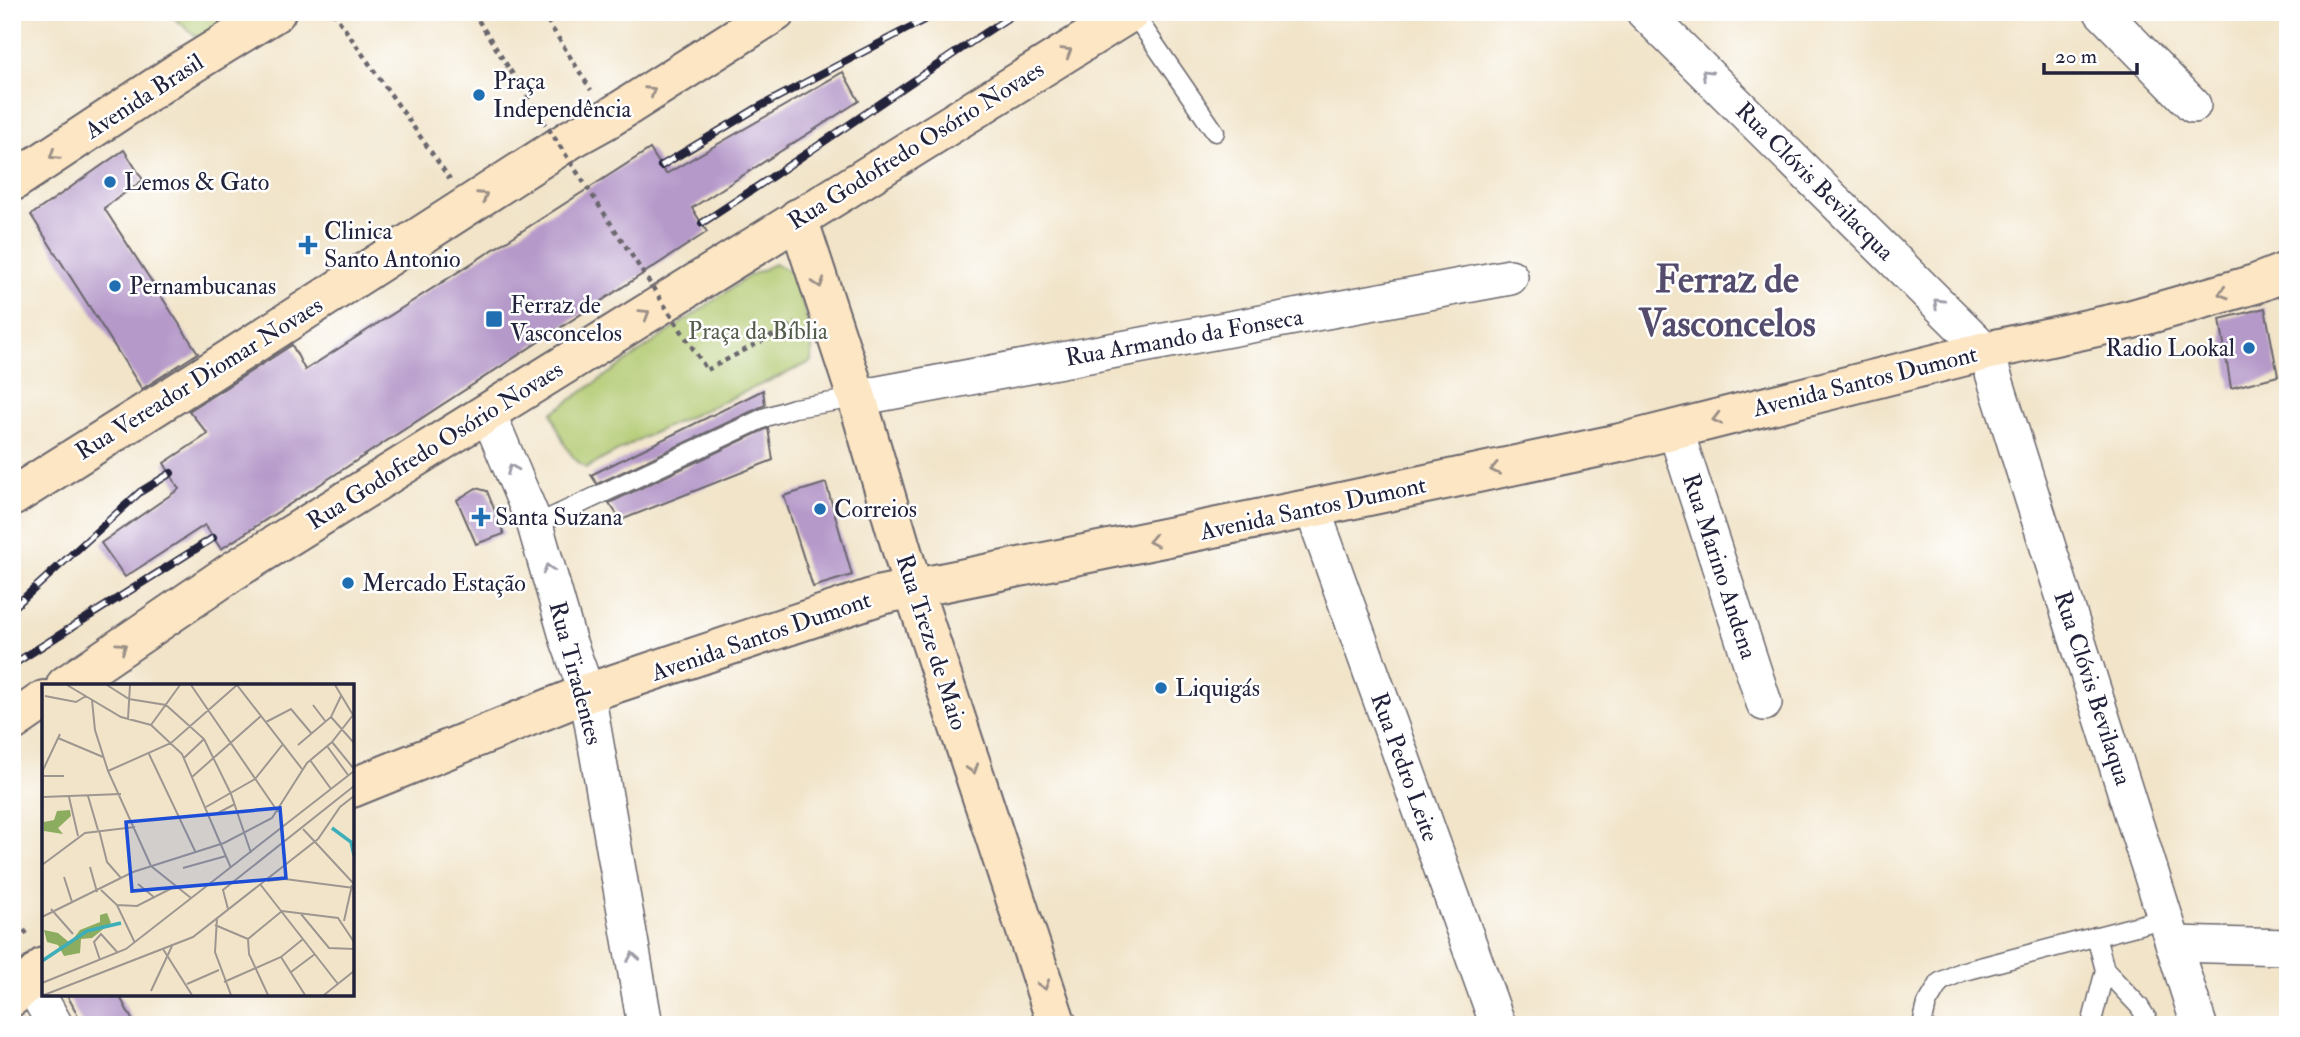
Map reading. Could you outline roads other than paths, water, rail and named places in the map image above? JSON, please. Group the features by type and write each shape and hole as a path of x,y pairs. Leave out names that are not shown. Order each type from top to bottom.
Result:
{"main road":[{"name":"Avenida Brasil","path":"12,182 276,12"},
{"name":"Rua Vereador Diomar Novaes","path":"12,497 571,139 776,12"},
{"name":"Rua Godofredo Osório Novaes","path":"67,684 233,571 1130,12"},
{"name":"Rua Treze de Maio","path":"798,218 857,398 913,588 1057,1025"},
{"name":"Avenida Santos Dumont","path":"354,787 587,693 881,595 1312,508 1675,429 1986,351 2129,320 2255,284 2288,271"},
{"path":"12,722 42,701"}],"street":[{"path":"2102,12 2193,105"},
{"name":"Rua Clóvis Bevilacqua","path":"1648,13 1986,351"},
{"name":"Rua Armando da Fonseca","path":"857,398 1510,277"},
{"name":"Rua Clóvis Bevilaqua","path":"1986,351 2199,1025"},
{"name":"Rua Tiradentes","path":"488,413 536,525 568,640 587,693 645,1025"},
{"name":"Rua Marino Andena","path":"1675,429 1764,703"},
{"name":"Rua Pedro Leite","path":"1312,508 1498,1025"},
{"path":"2170,931 2288,947"},
{"path":"30,971 55,1025"}],"lane":[{"path":"1130,12 1215,132"},
{"path":"536,525 766,417 794,408 857,398"},
{"path":"1922,1025 1927,1004 1940,982 1961,972 2096,936 2170,931"},
{"path":"2096,936 2105,970 2139,1006 2151,1025"},
{"path":"2091,1025 2105,970"}],"railway":[{"path":"661,166 757,108 939,12"},
{"path":"702,223 1017,12"},
{"path":"12,609 140,492 171,473"},
{"path":"12,665 213,538"}],"place":[{"name":"Praça Independência","path":"479,95"},
{"name":"Lemos & Gato","path":"110,182"},
{"name":"Clinica Santo Antonio","path":"308,245"},
{"name":"Pernambucanas","path":"115,286"},
{"name":"Ferraz de Vasconcelos","path":"494,319"},
{"name":"Radio Lookal","path":"2249,348"},
{"name":"Correios","path":"820,509"},
{"name":"Santa Suzana","path":"481,517"},
{"name":"Mercado Estação","path":"348,583"},
{"name":"Liquigás","path":"1161,688"}],"district":[{"name":"Ferraz de Vasconcelos","path":"1727,301"}],"park label":[{"name":"Praça da Bíblia","path":"758,331"}]}
